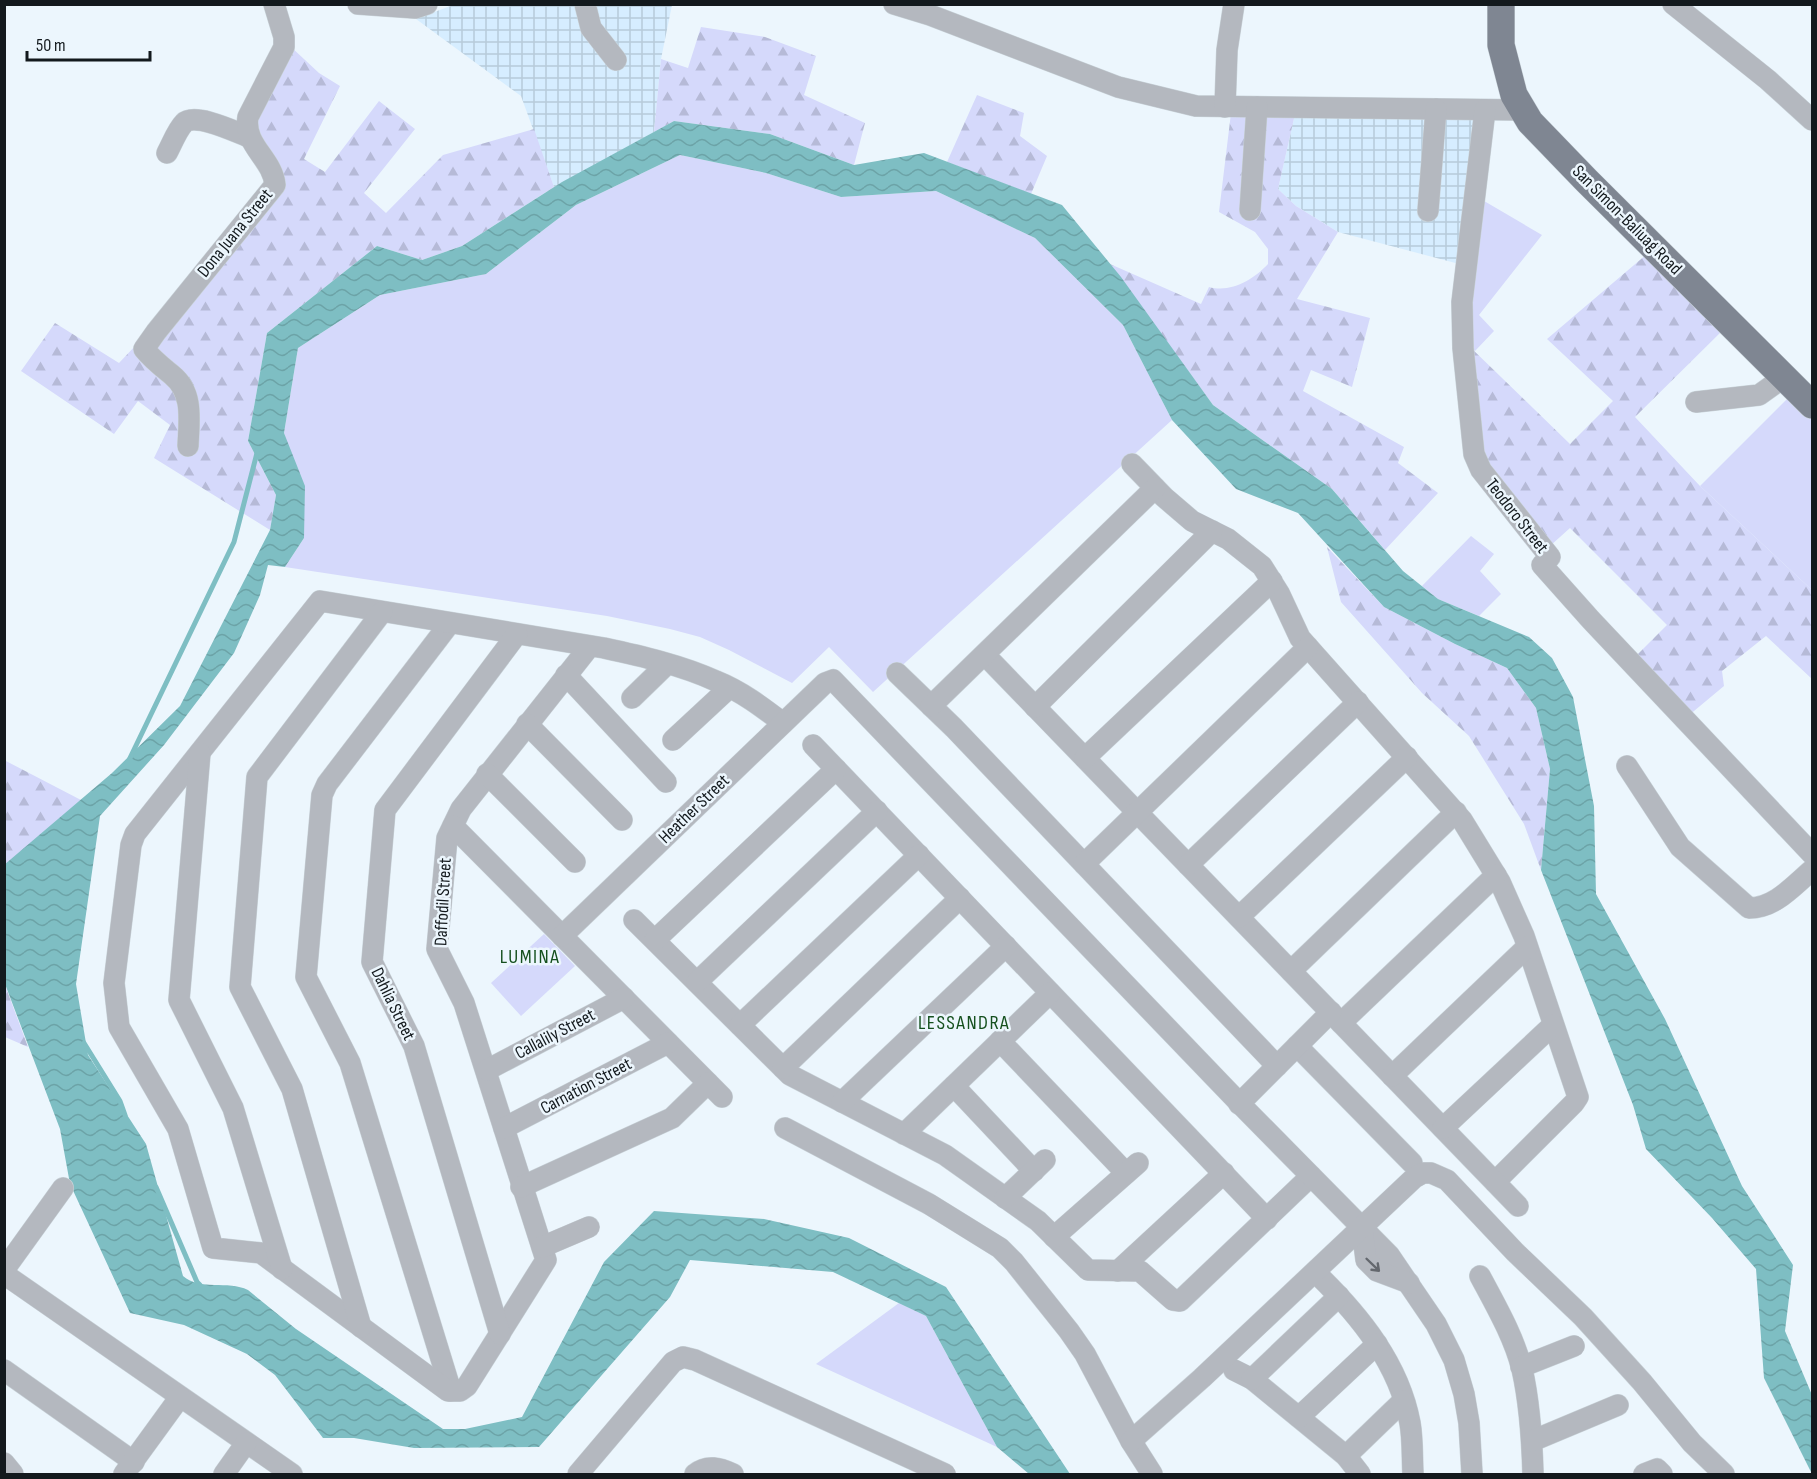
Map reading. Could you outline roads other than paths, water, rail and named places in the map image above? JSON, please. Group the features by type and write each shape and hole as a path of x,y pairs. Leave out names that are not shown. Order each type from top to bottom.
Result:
{"main road":[{"name":"San Simon-Baliuag Road","path":"1502,4 1501,45 1514,95 1530,122 1812,405"}],"street":[{"path":"249,137 246,127 248,117 284,47 284,37 274,4"},
{"path":"358,4 415,8 427,4"},
{"path":"585,4 587,18 596,36 616,60"},
{"path":"1225,106 1227,50 1234,4"},
{"path":"1673,4 1768,80 1812,120"},
{"path":"902,6 1118,87 1196,106 1523,110"},
{"path":"1250,210 1257,107"},
{"path":"1428,211 1436,109"},
{"name":"Teodoro Street","path":"1485,110 1462,302 1463,348 1474,454 1481,470 1550,557 1542,565 1812,854"},
{"path":"167,153 184,122 191,120 205,121 249,137"},
{"name":"Dona Juana Street","path":"188,446 189,402 184,386 153,361 144,349 275,185 274,175 249,137"},
{"path":"1696,402 1759,395 1773,385 1780,373"},
{"path":"1132,464 1155,488 1192,520 1228,539 1262,566 1279,593 1300,638 1455,812 1496,875 1527,947 1578,1097 1574,1104 1495,1182"},
{"path":"931,706 1155,488"},
{"path":"1035,707 1212,531"},
{"path":"1085,758 1272,581"},
{"path":"590,1227 544,1254 500,1334 467,1386 460,1391 448,1391 261,1253 213,1248 178,1129 119,1027 114,983 130,845 135,834 320,601 634,654 716,680 756,702 783,723"},
{"path":"361,1327 292,1089 240,987 257,777 382,612"},
{"path":"450,623 327,784 322,795 306,977 350,1063 451,1391"},
{"name":"Dahlia Street","path":"500,1334 414,1046 372,962 385,810 517,634"},
{"name":"Daffodil Street","path":"544,1254 464,1003 438,949 447,838 461,809 590,645"},
{"path":"1084,864 1308,647"},
{"path":"985,655 1518,1206"},
{"path":"632,698 667,664"},
{"path":"897,673 1277,1066"},
{"path":"566,675 666,782"},
{"name":"Heather Street","path":"562,936 825,682 833,680 1239,1104"},
{"path":"673,740 729,688"},
{"path":"1188,865 1358,702"},
{"path":"527,724 622,820"},
{"path":"813,744 1267,1219"},
{"path":"200,753 179,1000 233,1108 282,1269"},
{"path":"1239,917 1407,758"},
{"path":"1627,766 1680,847 1749,908 1761,908 1776,901 1812,870"},
{"path":"655,940 837,769"},
{"path":"488,774 575,862"},
{"path":"697,982 877,812"},
{"path":"1291,971 1455,812"},
{"path":"453,826 715,1090 672,1118 522,1187"},
{"path":"740,1025 919,855"},
{"path":"1472,1474 1464,1394 1454,1360 1436,1324 1389,1255 1239,1104 1297,1046 1336,1018 1496,875"},
{"path":"783,1068 960,898"},
{"path":"634,920 790,1075 945,1155 1038,1221 1088,1270 1140,1271 1166,1295 1173,1300 1180,1301 1311,1176"},
{"path":"842,1102 1006,946"},
{"path":"1392,1076 1527,947"},
{"path":"904,1134 1050,993"},
{"name":"Callalily Street","path":"487,1070 624,998"},
{"path":"1443,1128 1553,1025"},
{"path":"1000,1041 1132,1168 1054,1237"},
{"name":"Carnation Street","path":"504,1128 668,1043"},
{"path":"1297,1046 1412,1163"},
{"path":"954,1086 1040,1166 1005,1198"},
{"path":"785,1128 929,1204 1000,1248 1014,1262 1085,1354 1152,1474"},
{"path":"1118,1271 1224,1173"},
{"path":"1131,1440 1202,1378 1414,1178 1423,1173 1439,1175 1448,1180 1515,1252 1583,1317 1642,1382 1692,1443 1724,1474"},
{"path":"63,1188 4,1272 292,1474"},
{"path":"1318,1275 1340,1296 1366,1327 1387,1361 1410,1424 1413,1474"},
{"path":"1480,1276 1499,1313 1521,1367 1528,1404 1533,1474"},
{"path":"1340,1296 1243,1375 1346,1456 1359,1474"},
{"path":"1299,1417 1377,1344"},
{"path":"1521,1367 1574,1346"},
{"path":"578,1474 673,1362 683,1357 695,1360 945,1474"},
{"path":"4,1370 129,1468 180,1397"},
{"path":"1346,1456 1403,1401"},
{"path":"1532,1440 1618,1406"},
{"path":"224,1474 246,1443"},
{"path":"4,1463 13,1474"},
{"path":"695,1474 705,1468 716,1468 733,1474"},
{"path":"1644,1474 1657,1470 1662,1474"}],"water":[{"path":"674,121 770,134 854,165 924,153 1062,205 1121,277 1213,405 1332,489 1403,571 1438,599 1529,637 1552,658 1573,697 1594,806 1596,894 1665,1019 1742,1186 1793,1265 1785,1331 1812,1395 1812,1474 1764,1378 1756,1269 1712,1218 1646,1149 1633,1105 1541,870 1550,769 1536,708 1507,668 1384,607 1298,513 1236,489 1172,420 1123,325 1035,238 936,191 841,197 766,173 680,155 576,205 486,274 380,295 298,348 284,433 305,486 304,538 285,567 268,565 260,595 234,653 164,745 100,816 76,984 88,1055 146,1144 183,1276 198,1283 240,1287 248,1290 296,1329 443,1429 465,1429 522,1417 604,1262 654,1211 764,1219 849,1238 946,1287 1070,1474 1029,1474 997,1447 926,1316 833,1272 690,1260 670,1297 539,1447 414,1448 354,1438 323,1438 275,1375 247,1354 184,1325 130,1313 70,1184 60,1129 5,984 4,865 112,773 180,706 270,530 276,495 248,441 267,333 377,246 422,260 462,246 562,182"}],"waterway":[{"path":"130,758 234,542 258,449"},
{"path":"84,1043 120,1101 125,1115"},
{"path":"156,1187 200,1285"}],"district":[{"name":"LUMINA","path":"530,957"},
{"name":"LESSANDRA","path":"964,1023"}]}
